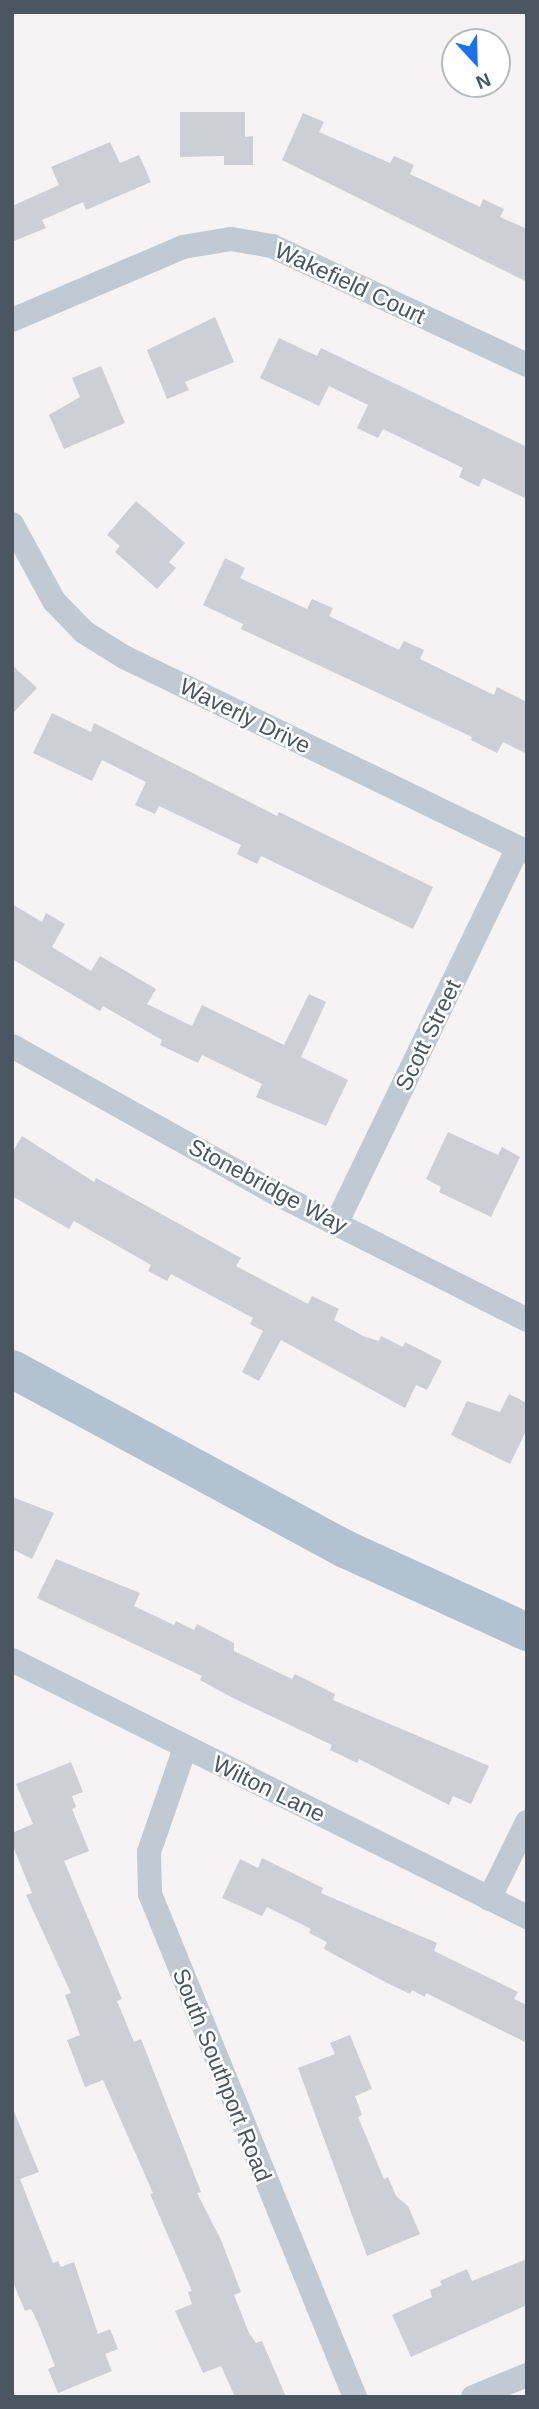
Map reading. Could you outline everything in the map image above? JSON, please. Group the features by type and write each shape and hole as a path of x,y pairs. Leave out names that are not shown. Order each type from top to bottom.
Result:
{"main road":[{"path":"12,1369 345,1549 527,1632"}],"street":[{"name":"Wakefield Court","path":"12,320 183,247 231,239 272,246 527,366"},
{"name":"Waverly Drive","path":"12,524 54,601 94,638 124,657 522,850"},
{"name":"Scott Street","path":"337,1222 522,850"},
{"name":"Stonebridge Way","path":"12,1046 271,1191 527,1320"},
{"name":"Wilton Lane","path":"12,1660 527,1917"},
{"name":"South Southport Road","path":"185,1748 149,1852 150,1894 355,2397"},
{"path":"489,1899 527,1822"},
{"path":"473,2397 527,2375"}],"building":[{"path":"180,112 245,112 245,137 253,136 253,165 224,165 224,156 180,157"},
{"path":"303,113 324,122 319,132 390,163 394,156 414,165 410,174 480,207 483,199 504,209 500,217 527,229 527,282 282,160"},
{"path":"110,142 120,163 139,155 151,182 86,210 83,202 42,220 46,228 12,242 12,206 59,185 51,167"},
{"path":"215,317 234,362 185,382 189,390 167,399 147,350"},
{"path":"279,338 317,356 321,348 527,447 527,499 483,478 479,487 459,477 463,468 383,429 378,438 357,428 368,405 329,386 319,406 260,378"},
{"path":"101,366 125,423 64,449 49,415 80,397 72,378"},
{"path":"136,501 185,543 169,562 176,568 157,589 115,552 120,546 107,535"},
{"path":"225,558 245,568 240,578 307,609 312,599 333,608 329,616 399,650 404,641 424,650 420,659 494,695 497,687 527,702 527,754 503,742 497,753 471,740 472,737 241,629 243,624 203,605"},
{"path":"12,665 37,688 12,714"},
{"path":"52,713 91,732 94,723 277,816 279,812 433,887 413,929 261,856 257,864 237,854 241,845 159,806 155,814 135,805 146,782 102,760 92,781 33,753"},
{"path":"12,904 42,922 46,913 65,924 52,947 91,971 100,956 156,989 147,1004 192,1026 202,1005 284,1045 309,994 326,1002 301,1057 348,1080 326,1126 256,1097 262,1084 202,1055 198,1063 160,1045 162,1040 103,1006 100,1011 12,959"},
{"path":"448,1132 498,1155 502,1147 520,1157 491,1217 439,1192 441,1187 426,1179"},
{"path":"22,1136 94,1182 96,1178 241,1258 236,1266 308,1304 312,1296 339,1309 334,1320 365,1337 379,1341 381,1336 403,1347 405,1342 442,1361 427,1390 416,1385 405,1408 281,1340 259,1381 242,1372 263,1331 250,1324 253,1318 171,1274 167,1281 148,1271 151,1265 74,1221 69,1229 12,1196 12,1153"},
{"path":"509,1394 527,1403 527,1429 510,1464 451,1435 467,1401 500,1412"},
{"path":"12,1497 54,1513 32,1559 12,1549"},
{"path":"56,1559 140,1593 134,1606 174,1625 176,1621 194,1630 197,1624 234,1643 234,1651 292,1679 295,1674 335,1694 333,1700 489,1766 471,1804 453,1796 449,1805 359,1759 357,1763 330,1750 332,1745 200,1680 202,1676 37,1598"},
{"path":"71,1762 83,1792 72,1796 76,1807 72,1809 89,1851 64,1861 122,1999 117,2001 134,2042 141,2039 201,2192 197,2193 221,2240 241,2292 234,2295 249,2333 256,2343 262,2341 286,2397 235,2397 221,2366 203,2373 175,2311 192,2304 188,2292 192,2291 150,2194 153,2193 103,2080 85,2087 67,2040 80,2035 65,1995 71,1993 26,1895 32,1893 12,1844 12,1833 33,1824 16,1784"},
{"path":"262,1858 323,1888 321,1893 437,1943 434,1951 518,1992 514,1999 527,2005 527,2043 426,1993 425,1997 412,1990 410,1994 383,1981 324,1949 327,1942 309,1933 311,1929 267,1907 262,1916 222,1898 240,1859 258,1868"},
{"path":"350,2035 372,2089 355,2096 362,2115 358,2117 384,2179 388,2177 396,2196 408,2206 420,2234 367,2256 298,2068 335,2054 330,2043"},
{"path":"13,2109 39,2172 20,2179 53,2263 58,2261 61,2267 74,2262 98,2334 110,2329 118,2349 105,2354 112,2371 58,2393 48,2369 55,2366 38,2323 31,2309 25,2311 12,2280"},
{"path":"527,2259 527,2305 411,2357 392,2315 432,2297 430,2290 442,2285 440,2281 467,2269 472,2281"}]}
